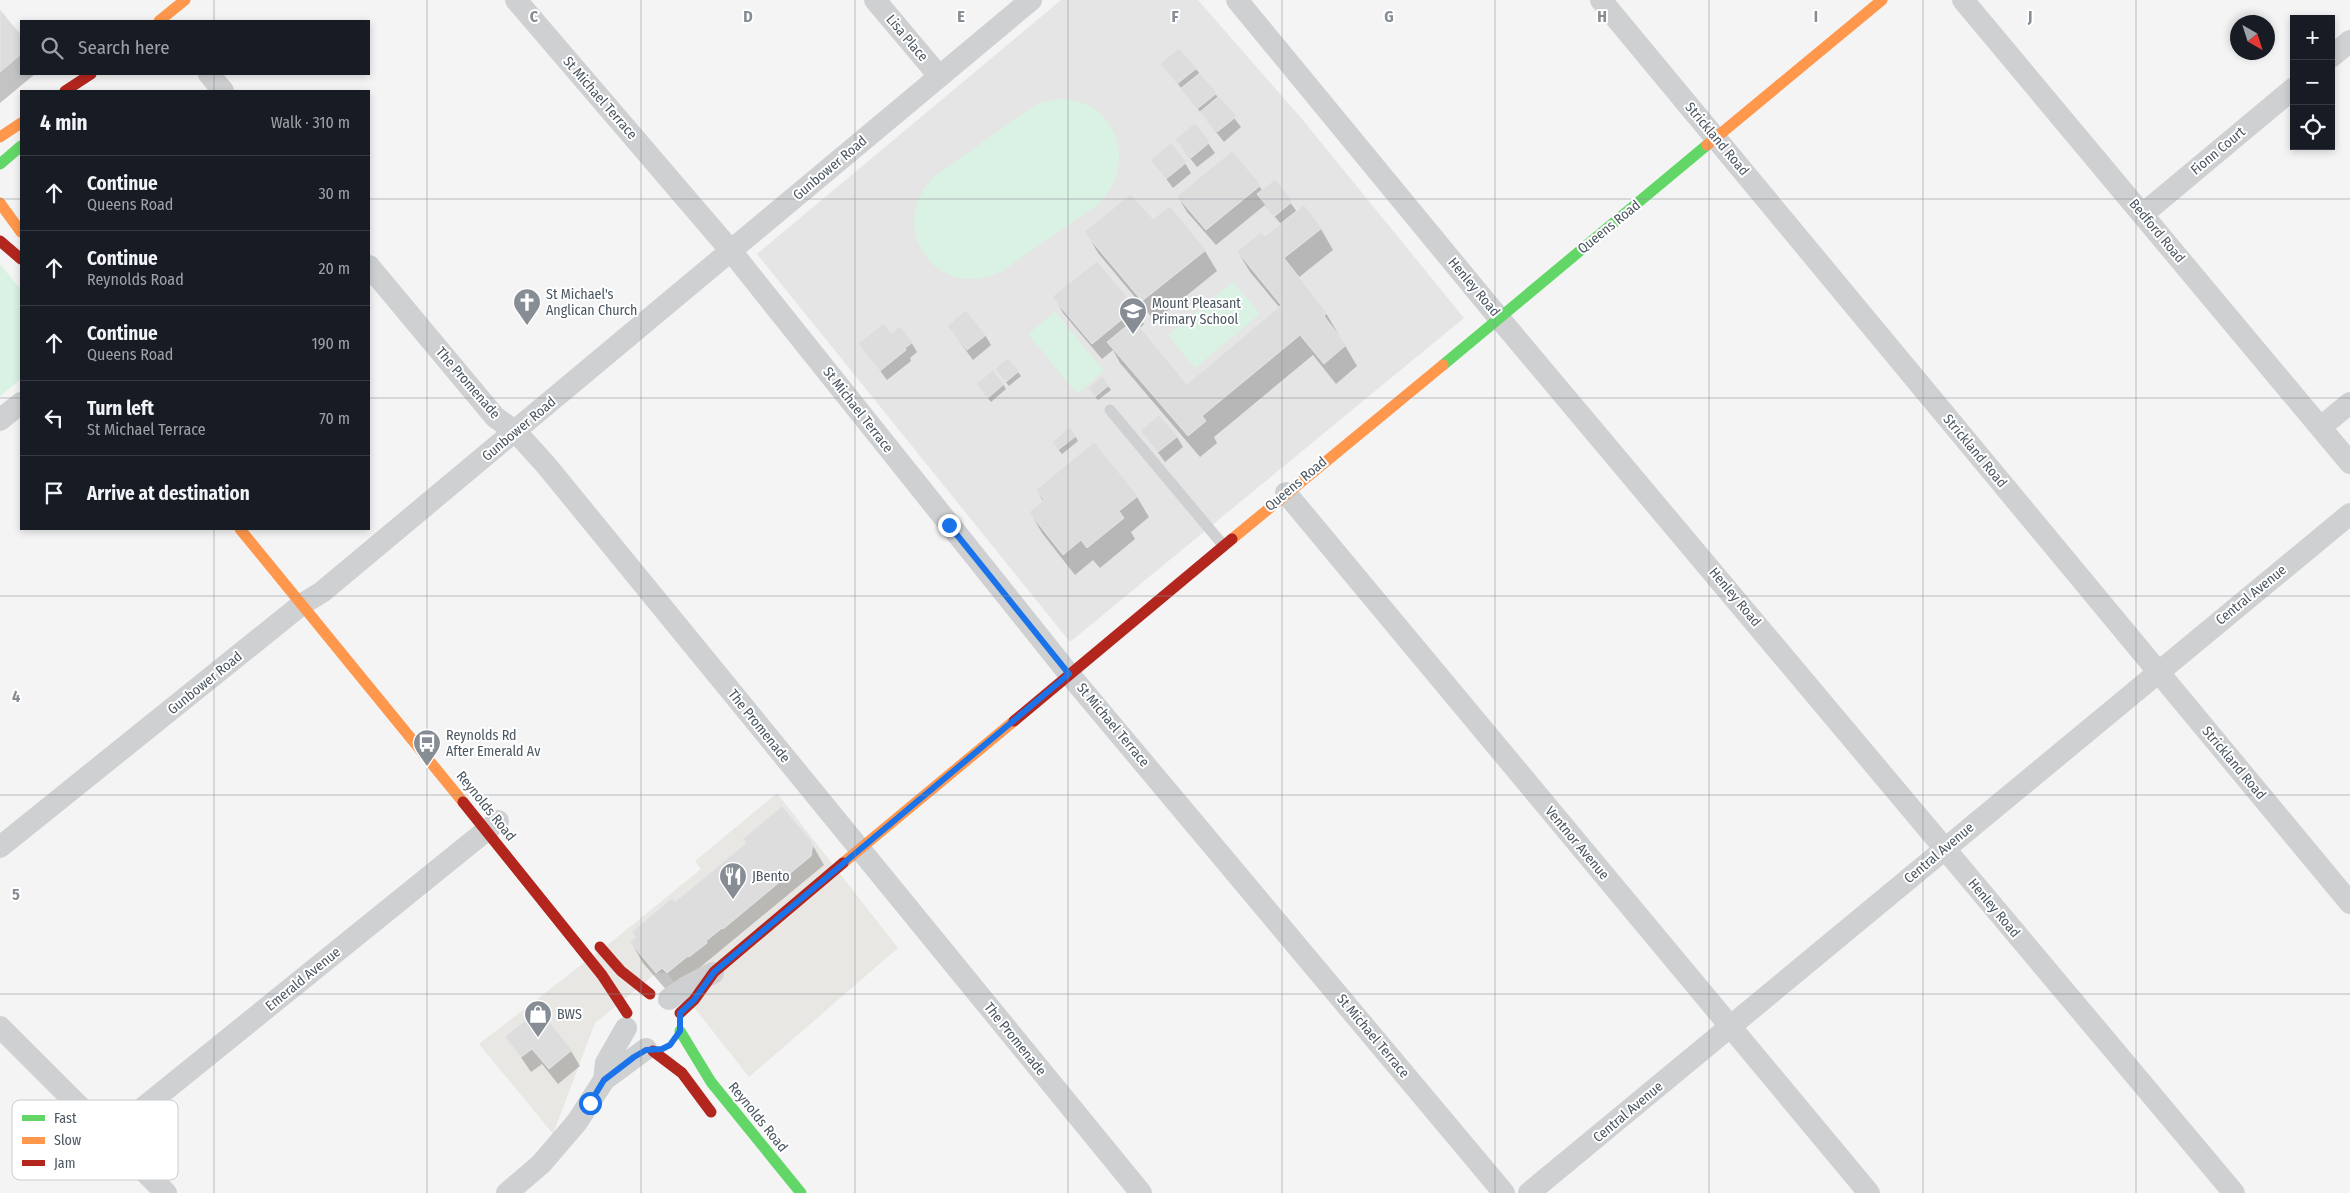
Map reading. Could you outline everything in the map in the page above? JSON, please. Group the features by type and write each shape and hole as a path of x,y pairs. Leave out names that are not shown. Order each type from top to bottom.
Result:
{"street":[{"path":"162,20 185,0"},
{"name":"St Michael Terrace","path":"516,0 731,251 1069,674 1504,1193"},
{"name":"Lisa Place","path":"875,0 939,76"},
{"name":"Gunbower Road","path":"0,847 312,600 516,432 1031,0"},
{"name":"Henley Road","path":"1237,0 1499,318 2234,1193"},
{"name":"Strickland Road","path":"1601,0 2350,903"},
{"name":"Queens Road","path":"667,1002 686,987 714,972 1223,545 1882,0"},
{"name":"Bedford Road","path":"1964,0 2350,463"},
{"path":"2335,53 2350,41"},
{"path":"67,90 89,75"},
{"path":"82,90 99,75"},
{"path":"210,75 223,90"},
{"name":"Fionn Court","path":"2143,214 2290,91"},
{"path":"0,137 20,124"},
{"path":"0,164 20,147"},
{"path":"0,203 20,231"},
{"path":"0,241 20,258"},
{"name":"The Promenade","path":"370,267 495,418 516,432 546,465 1141,1193"},
{"path":"2321,428 2350,403"},
{"path":"0,420 20,404"},
{"name":"Ventnor Avenue","path":"1286,493 1868,1193"},
{"name":"Central Avenue","path":"1529,1193 2350,514"},
{"name":"Reynolds Road","path":"241,530 312,600 450,786 495,823 602,975 626,1021 633,1042 650,1050 682,1073 800,1193"},
{"path":"450,786 462,776"},
{"name":"Emerald Avenue","path":"154,1100 495,823"},
{"path":"507,1193 541,1164 564,1139 604,1080 650,1050 670,1045 680,1031 667,1002 620,971 595,940"},
{"path":"604,1080 606,1063 636,1000 667,1002"},
{"path":"0,1027 72,1100"},
{"name":"Reynolds Road","path":"680,1031 711,1082 725,1116"},
{"path":"153,1180 166,1193"}],"lane":[{"path":"1110,410 1223,545"}],"shaded area":[{"name":"Mount Pleasant Primary School","path":"1061,0 1198,0 1302,119 1464,318 1070,642 757,254"},
{"path":"777,793 898,948 749,1077 667,973 656,973 595,1023 553,1134 479,1044 620,935 701,869 695,861"}],"green space":[{"path":"1058,99 1079,102 1095,110 1108,122 1116,137 1119,154 1117,172 1110,189 1097,205 999,273 975,279 954,276 937,267 924,253 916,235 914,215 920,195 935,176 1028,110 1040,103"},
{"path":"0,264 20,289 20,380 0,396"},
{"path":"1233,282 1260,314 1195,368 1168,335"},
{"path":"1055,312 1104,371 1077,394 1028,334"}],"building":[{"path":"0,10 20,34 20,55 0,72"},
{"path":"1179,48 1197,68 1177,84 1160,64"},
{"path":"1200,73 1217,93 1197,109 1180,89"},
{"path":"1219,96 1237,116 1217,132 1200,112"},
{"path":"1195,123 1210,142 1191,158 1175,139"},
{"path":"1171,143 1187,162 1166,179 1150,160"},
{"path":"1232,151 1261,185 1206,230 1177,196"},
{"path":"1275,179 1293,201 1275,216 1257,194"},
{"path":"1131,194 1153,219 1170,206 1206,250 1142,301 1084,232"},
{"path":"1304,205 1322,228 1284,258 1327,313 1324,316 1346,345 1324,364 1300,335 1202,416 1206,421 1188,436 1107,342 1134,320 1187,384 1281,305 1237,251 1261,232 1265,236"},
{"path":"1097,261 1136,308 1092,344 1052,297"},
{"path":"966,310 986,335 967,350 947,326"},
{"path":"884,323 891,333 900,326 913,342 880,371 858,344"},
{"path":"1008,358 1019,371 1006,382 995,369"},
{"path":"993,370 1004,384 988,398 976,384"},
{"path":"1102,376 1109,385 1095,397 1088,388"},
{"path":"1159,415 1178,436 1158,452 1140,431"},
{"path":"1070,427 1076,436 1058,450 1052,442"},
{"path":"1094,442 1138,496 1119,511 1124,518 1087,548 1081,540 1063,555 1029,512 1044,500 1036,490"},
{"path":"782,806 813,843 811,856 689,957 667,973 662,968 656,973 630,942 636,937 632,932 672,898 675,902 746,843 743,839"},
{"path":"539,1009 572,1050 549,1069 532,1049 521,1057 505,1037"}],"traffic: fast":[{"path":"1443,365 1707,145"},
{"path":"0,164 20,147"},
{"path":"680,1031 711,1082 801,1193"}],"traffic: slow":[{"path":"160,20 185,0"},
{"path":"1707,145 1882,0"},
{"path":"0,137 20,124"},
{"path":"0,203 20,231"},
{"path":"1232,539 1443,365"},
{"path":"241,530 463,802"},
{"path":"843,863 1014,721"}],"traffic: jam":[{"path":"67,90 89,75"},
{"path":"0,241 20,258"},
{"path":"1014,721 1232,539"},
{"path":"463,802 602,975 627,1013"},
{"path":"680,1013 694,1000 714,972 843,863"},
{"path":"600,947 621,971 650,994"},
{"path":"653,1051 682,1073 711,1112"}],"place":[{"name":"St Michael's Anglican Church","path":"527,326"},
{"name":"Mount Pleasant Primary School","path":"1133,335"},
{"name":"Reynolds Rd After Emerald Av","path":"427,767"},
{"name":"JBento","path":"733,900"},
{"name":"BWS","path":"538,1038"}],"route":[{"path":"590,1103 604,1080 620,1070 634,1057 646,1050 662,1049 676,1039 682,1022 680,1013 694,1000 714,972 1069,674 949,525"}]}
